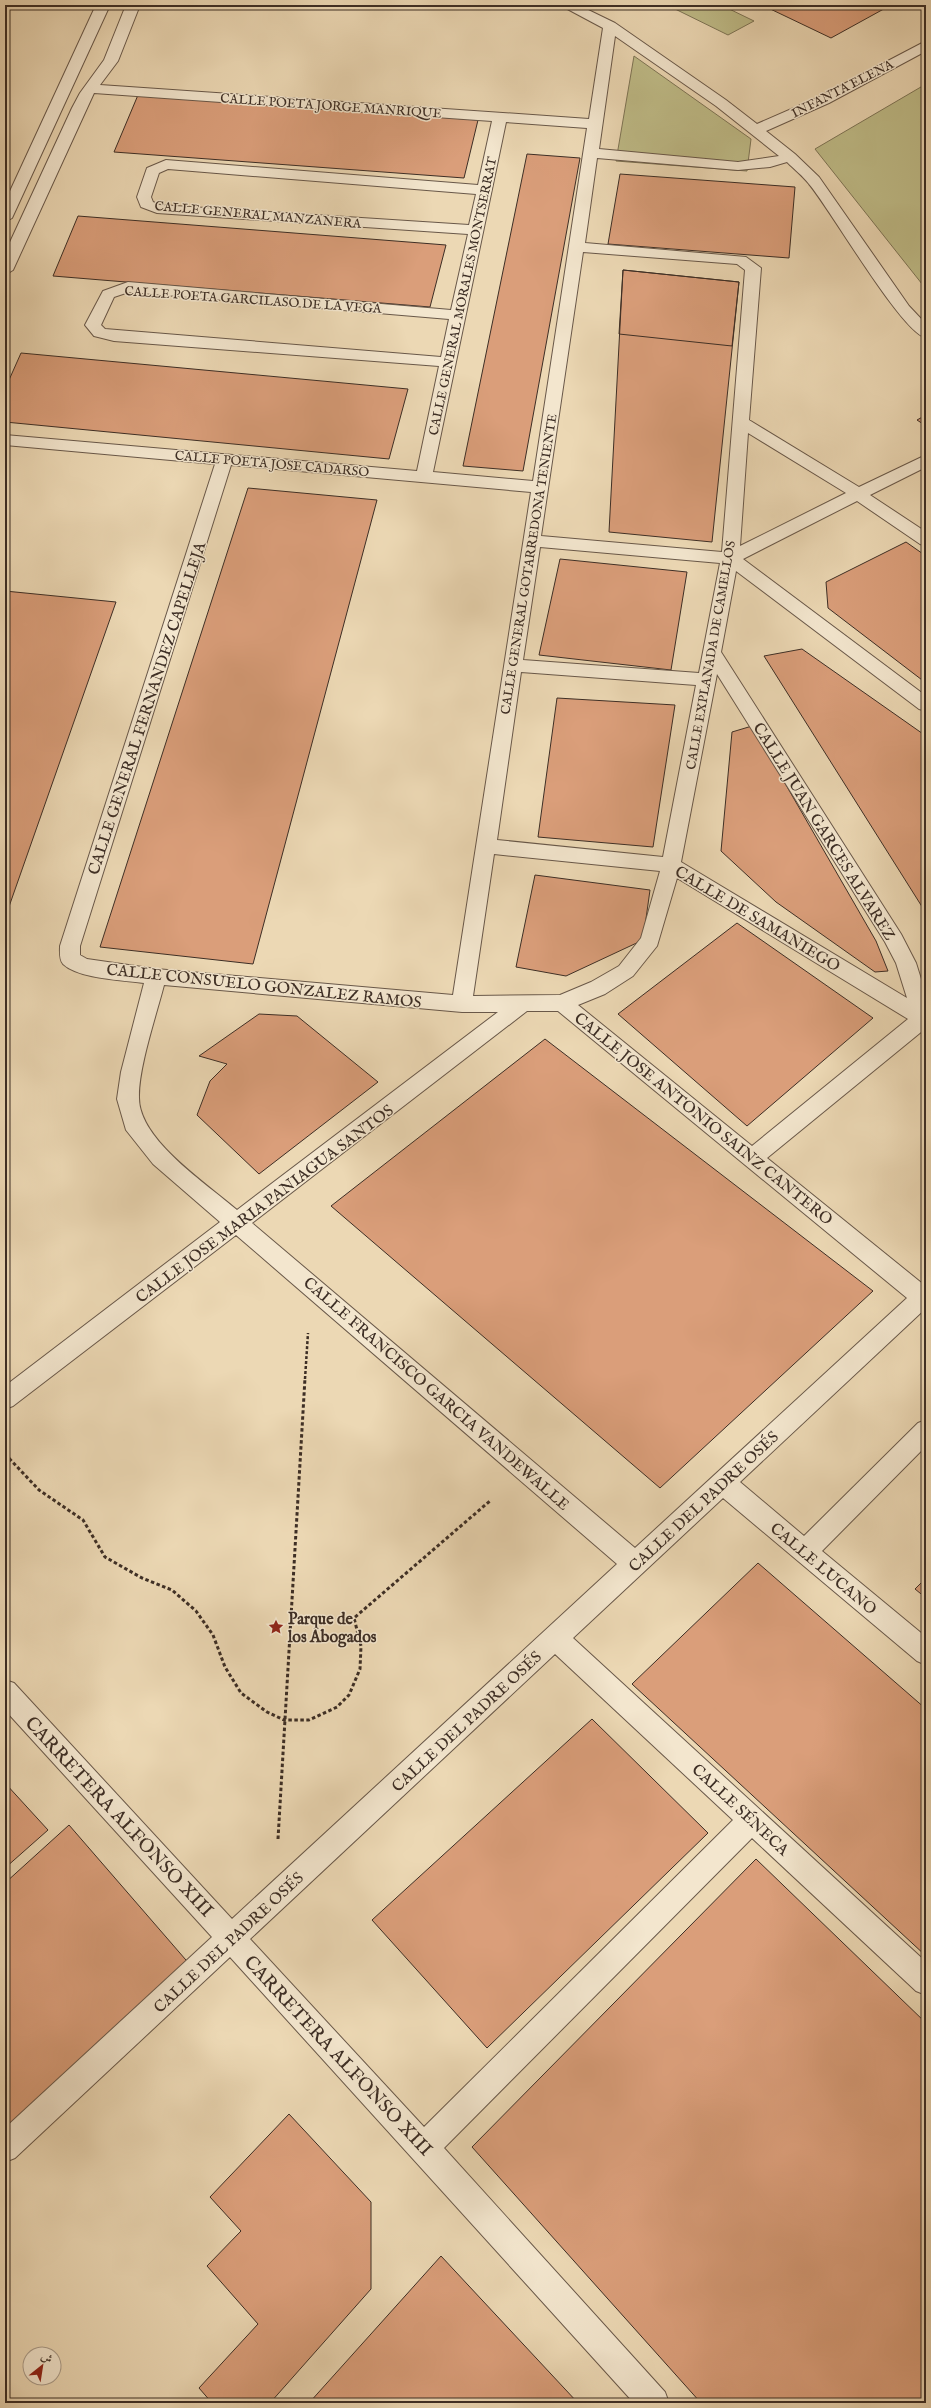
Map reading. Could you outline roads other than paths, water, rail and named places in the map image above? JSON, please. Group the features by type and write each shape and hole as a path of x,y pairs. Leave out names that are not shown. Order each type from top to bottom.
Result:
{"street":[{"path":"5,218 70,81 103,5"},
{"path":"70,81 95,65 120,5"},
{"path":"5,270 90,90 111,61 133,5"},
{"path":"567,5 610,26 757,130 790,157 814,180 903,309 926,333"},
{"name":"CALLE GENERAL GOTARREDONA TENIENTE","path":"462,1004 610,26"},
{"name":"INFANTA ELENA","path":"757,130 824,100 926,45"},
{"name":"CALLE POETA JORGE MANRIQUE","path":"90,90 500,116 595,124"},
{"name":"CALLE GENERAL MORALES MONTSERRAT","path":"424,476 500,116"},
{"path":"590,153 738,166 770,163 790,157"},
{"name":"CALLE GENERAL MANZANERA","path":"476,230 157,208 146,204 144,196 152,171 166,164 484,190"},
{"name":"CALLE EXPLANADA DE CAMELLOS","path":"562,1003 598,988 626,971 650,941 671,865 730,558 753,268 741,260 576,247"},
{"name":"CALLE POETA GARCILASO DE LA VEGA","path":"448,362 114,336 100,333 94,325 108,294 128,288 458,315"},
{"path":"741,422 858,494 926,540"},
{"name":"CALLE POETA JOSE CADARSO","path":"5,440 540,487"},
{"name":"CALLE GENERAL FERNANDEZ CAPELLEJA","path":"70,958 70,946 226,459"},
{"path":"532,541 730,558 926,460"},
{"path":"730,558 926,705"},
{"name":"CALLE JUAN GARCES ALVAREZ","path":"712,652 894,939 906,963 924,1019"},
{"path":"513,665 706,680"},
{"name":"CALLE DE SAMANIEGO","path":"485,846 671,865 924,1019"},
{"name":"CALLE CONSUELO GONZALEZ RAMOS","path":"70,958 82,966 156,977 462,1004"},
{"name":"CALLE FRANCISCO GARCIA VANDEWALLE","path":"156,977 132,1072 128,1099 137,1130 161,1158 238,1222 635,1564"},
{"name":"CALLE JOSE ANTONIO SAINZ CANTERO","path":"462,1004 521,1005 562,1003 924,1296"},
{"name":"CALLE JOSE MARIA PANIAGUA SANTOS","path":"5,1399 521,1005"},
{"path":"752,1158 924,1019"},
{"name":"CALLE DEL PADRE OSÉS","path":"5,2148 924,1296"},
{"path":"805,1552 926,1430"},
{"name":"CALLE LUCANO","path":"722,1482 926,1653"},
{"name":"CALLE SÉNECA","path":"555,1638 926,1981"},
{"name":"CARRETERA ALFONSO XIII","path":"5,1692 424,2148 654,2403"},
{"path":"424,2148 752,1820"}],"place":[{"name":"Parque de los Abogados","path":"276,1627"}]}
